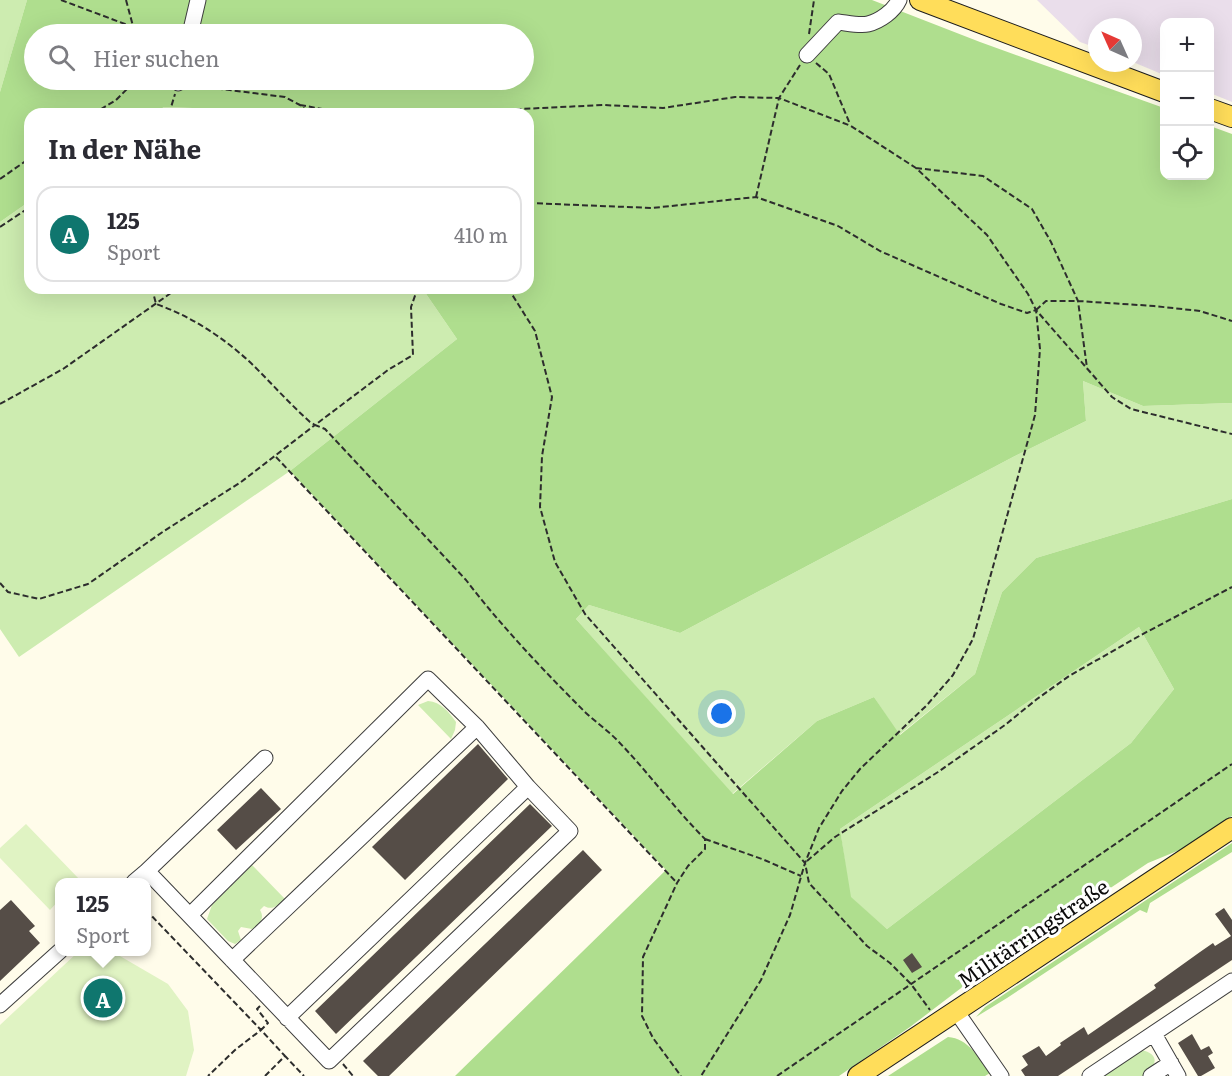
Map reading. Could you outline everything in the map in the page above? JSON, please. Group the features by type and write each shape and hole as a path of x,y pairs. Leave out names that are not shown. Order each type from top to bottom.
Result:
{"main road":[{"path":"920,0 939,4 1160,90"},
{"path":"1214,111 1232,117"},
{"name":"Militärringstraße","path":"858,1076 1232,828"}],"street":[{"path":"192,24 198,0"},
{"path":"807,55 838,22 867,25 885,16 899,0"},
{"path":"147,871 189,915 232,960 329,1061 570,831 477,728 428,679 189,915"},
{"path":"232,960 477,728"},
{"path":"139,878 265,758"},
{"path":"288,1018 528,787"},
{"path":"0,1005 55,956"},
{"path":"1090,1076 1232,981"},
{"path":"951,1014 1001,1076"},
{"path":"1151,1076 1174,1069 1154,1034"}],"path":[{"path":"61,0 125,24"},
{"path":"126,0 132,24"},
{"path":"756,197 779,98 807,55 814,0"},
{"path":"807,55 829,74 851,126"},
{"path":"103,108 126,90"},
{"path":"171,108 176,90"},
{"path":"239,90 285,97 303,108"},
{"path":"534,108 603,105 663,108 735,97 779,98 851,126 916,168 987,235 1029,294 1036,310 1112,397 1131,409 1232,434"},
{"path":"300,105 314,108"},
{"path":"0,179 24,162"},
{"path":"916,168 983,176 1032,209 1051,242 1078,301 1087,368"},
{"path":"534,203 652,208 756,197 838,225 880,251 1001,304 1027,313 1036,310 1046,301 1078,301 1200,311 1232,321"},
{"path":"0,227 24,211"},
{"path":"154,294 156,304"},
{"path":"0,404 63,369 170,294"},
{"path":"0,583 8,592 39,599 88,584 164,531 241,482 388,370 412,355 411,307 416,294"},
{"path":"512,294 535,331 552,397 543,456 540,507 555,562 585,614 805,862 809,883 867,946 890,963 911,984 932,1012 942,1011 951,1014"},
{"path":"156,304 177,311 210,331 253,365 310,423 325,429 466,580 493,614 588,714 615,738 705,839 762,859 801,876"},
{"path":"701,1076 761,980 790,915 805,862 819,828 842,791 860,769 927,705 953,675 973,639 1035,415 1040,349 1036,310"},
{"path":"275,456 677,883"},
{"path":"805,862 835,837 938,772 1005,726 1069,676 1141,634 1232,587"},
{"path":"777,1076 1232,764"},
{"path":"681,1076 653,1038 642,1016 643,957 677,883 688,866 705,849 705,839"},
{"path":"151,914 304,1076"},
{"path":"208,1076 268,1023 258,1013"},
{"path":"265,1076 285,1056"}],"shaded area":[{"path":"1037,0 1232,0 1232,102 1214,95 1214,18 1160,18 1160,73 1142,66 1142,18 1088,18 1088,45 1080,42"}],"green space":[{"path":"0,0 27,0 0,92"},
{"path":"27,0 872,0 980,42 1160,107 1160,180 1214,180 1214,127 1232,134 1232,403 1143,406 1083,381 1086,421 1013,457 680,633 589,605 576,619 733,794 817,721 874,697 900,735 975,674 1002,592 1036,558 1232,499 1232,816 1182,849 1148,863 969,982 910,1027 839,1076 455,1076 666,870 290,471 457,339 426,294 534,294 534,108 24,108 24,205 0,222 0,92","holes":["1139,627 1174,689 1131,743 887,929 851,897 840,829"]},
{"path":"24,205 24,294 426,294 457,339 290,471 19,657 0,629 0,222"},
{"path":"1083,381 1143,406 1232,403 1232,499 1036,558 1002,592 975,674 899,735 874,697 817,721 732,794 576,619 589,605 680,633 1013,457 1086,421"},
{"path":"1139,627 1174,689 1131,743 887,929 850,897 840,829"},
{"path":"428,701 441,705 456,722 451,739 418,705"},
{"path":"26,824 78,878 55,878 55,904 50,910 0,858 0,848"},
{"path":"1232,843 1232,852 1150,903 1147,913 1140,910 976,1017 985,1007"},
{"path":"252,865 285,899 273,908 264,906 260,910 262,918 259,923 252,929 241,927 238,931 241,940 235,944 228,941 207,919 212,905"},
{"path":"74,956 120,956 168,984 188,1011 194,1050 186,1076 0,1076 0,1025"},
{"path":"948,1037 967,1045 990,1073 985,1076 888,1076"},
{"path":"1141,1050 1152,1054 1155,1061 1145,1076 1100,1076"}],"building":[{"path":"478,744 508,779 405,880 372,847"},
{"path":"261,788 281,809 236,850 217,830"},
{"path":"530,804 552,826 336,1034 315,1011"},
{"path":"583,850 602,870 389,1076 378,1076 363,1061"},
{"path":"11,900 35,926 29,931 40,943 0,981 0,910"},
{"path":"1224,908 1232,920 1232,960 1058,1076 1025,1076 1021,1070 1028,1065 1022,1056 1039,1046 1046,1056 1061,1045 1060,1043 1084,1027 1088,1035 1156,988 1154,985 1213,943 1215,946 1231,936 1215,914"},
{"path":"912,953 922,967 912,973 903,960"},
{"path":"1192,1034 1201,1050 1209,1046 1213,1053 1208,1056 1215,1068 1201,1076 1198,1076 1178,1043"}],"place":[{"name":"125","path":"103,998"}]}
